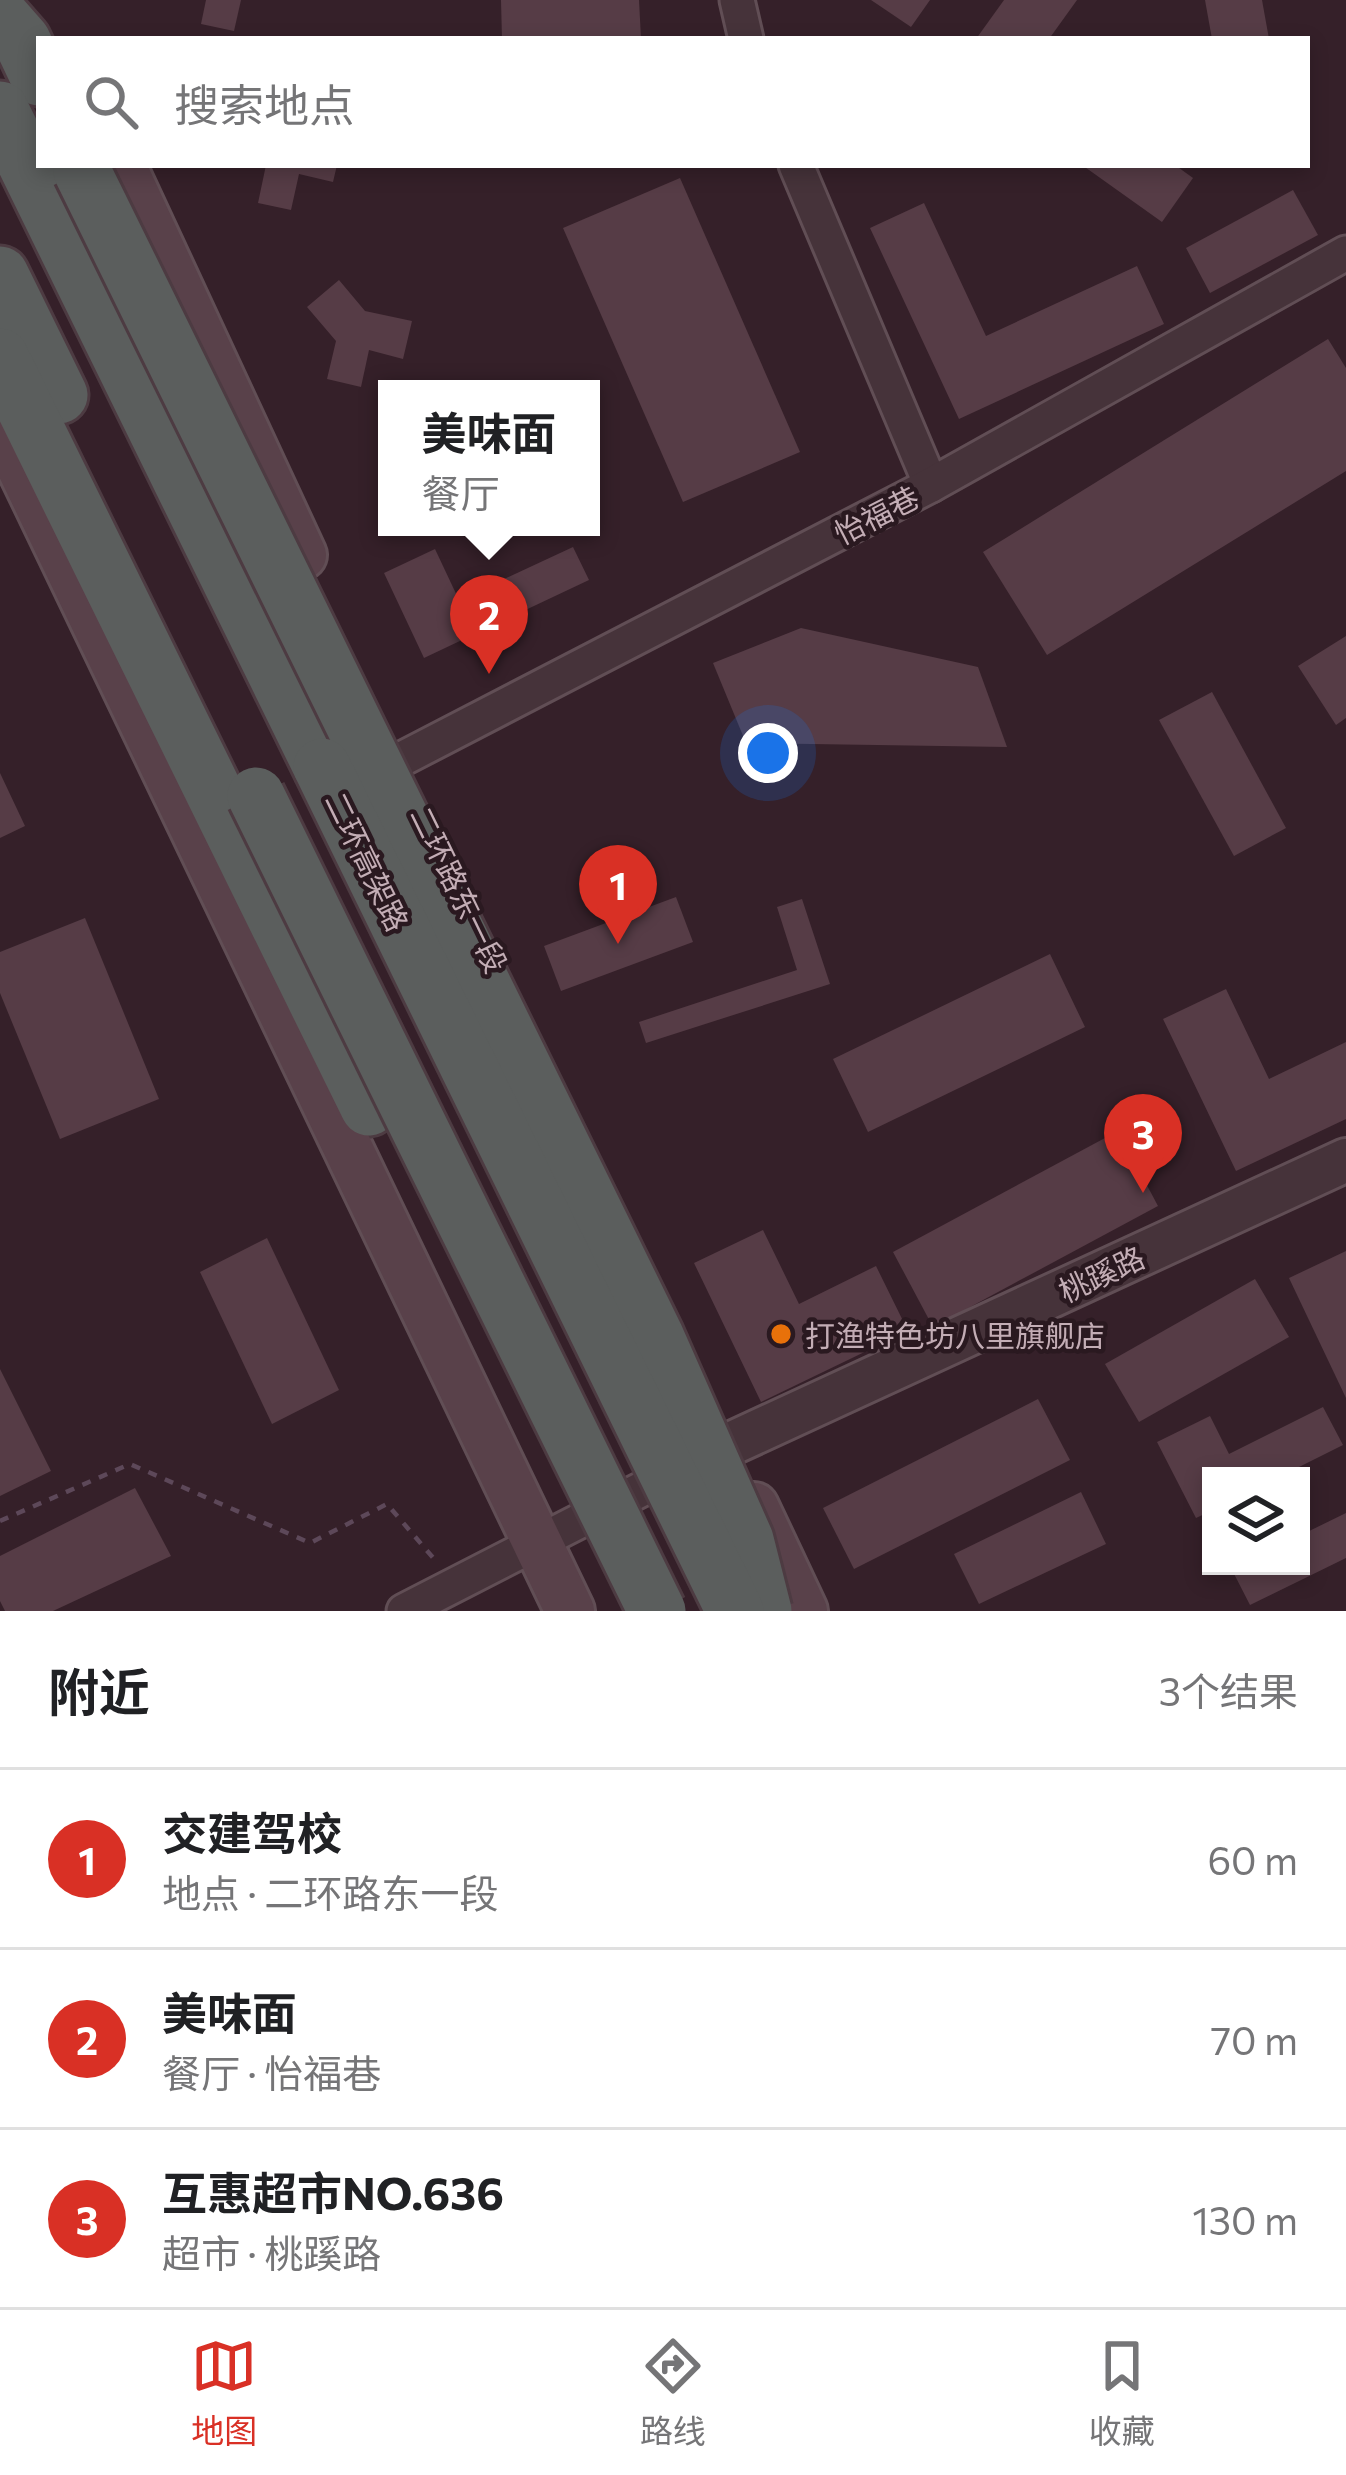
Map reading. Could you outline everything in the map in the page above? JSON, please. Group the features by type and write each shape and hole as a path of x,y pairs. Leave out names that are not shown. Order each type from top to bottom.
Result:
{"highway":[{"name":"二环高架路","path":"0,110 735,1611"},
{"path":"94,168 655,1336 745,1540 764,1611"},
{"path":"0,275 657,1611"},
{"path":"0,357 621,1611"}],"main road":[{"name":"二环路东一段","path":"95,168 398,761 802,1611"},
{"path":"0,423 570,1611"}],"street":[{"path":"737,0 745,36"},
{"path":"797,168 931,485"},
{"name":"怡福巷","path":"398,761 931,485 1346,253"},
{"name":"桃蹊路","path":"726,1446 1346,1160"},
{"path":"404,1611 726,1446"}],"path":[{"path":"0,1521 130,1464 310,1543 387,1504 456,1585"}],"building":[{"path":"206,0 241,0 234,31 201,24"},
{"path":"501,0 639,0 641,36 502,36"},
{"path":"871,0 930,0 911,27"},
{"path":"1004,0 1077,0 1051,36 978,36"},
{"path":"1205,0 1262,0 1268,36 1211,36"},
{"path":"265,168 336,168 333,182 299,174 291,210 258,203"},
{"path":"1086,168 1179,168 1193,178 1162,222"},
{"path":"680,178 800,452 683,502 563,228"},
{"path":"1293,190 1318,235 1210,293 1186,248"},
{"path":"924,203 986,336 1137,266 1164,324 959,419 870,228"},
{"path":"339,280 365,311 412,321 403,359 369,350 361,387 327,379 336,341 307,307"},
{"path":"1328,339 1346,368 1346,471 1047,655 983,552"},
{"path":"573,547 589,580 424,658 384,573 435,549 459,600"},
{"path":"801,628 978,667 1007,747 746,743 713,663"},
{"path":"1346,636 1346,718 1336,725 1298,666"},
{"path":"1212,692 1286,828 1234,856 1159,720"},
{"path":"0,773 25,826 0,838"},
{"path":"676,897 693,942 561,991 544,946"},
{"path":"802,899 830,984 646,1043 639,1022 797,970 777,907"},
{"path":"85,918 159,1099 60,1139 0,993 0,952"},
{"path":"1050,954 1085,1027 868,1132 833,1059"},
{"path":"1226,989 1269,1079 1346,1042 1346,1119 1236,1171 1163,1019"},
{"path":"1118,1131 1158,1206 933,1327 893,1252"},
{"path":"763,1230 799,1304 876,1266 908,1331 761,1402 694,1263"},
{"path":"267,1238 339,1390 272,1424 200,1272"},
{"path":"1346,1251 1346,1398 1289,1278"},
{"path":"1255,1279 1289,1337 1139,1422 1105,1364"},
{"path":"0,1369 51,1471 0,1496"},
{"path":"1038,1399 1070,1460 854,1569 823,1508"},
{"path":"1323,1407 1343,1445 1299,1467 1202,1467 1202,1515 1196,1518 1157,1442 1210,1416 1229,1454"},
{"path":"135,1488 171,1556 53,1611 5,1611 0,1601 0,1556"},
{"path":"1081,1492 1106,1544 979,1604 954,1554"},
{"path":"1346,1513 1346,1558 1250,1605 1235,1575 1310,1575 1310,1531"}],"place":[{"name":"美味面","path":"489,674"},
{"name":"交建驾校","path":"618,944"},
{"name":"互惠超市NO.636","path":"1143,1193"},
{"name":"打渔特色坊八里旗舰店","path":"781,1334"}]}
